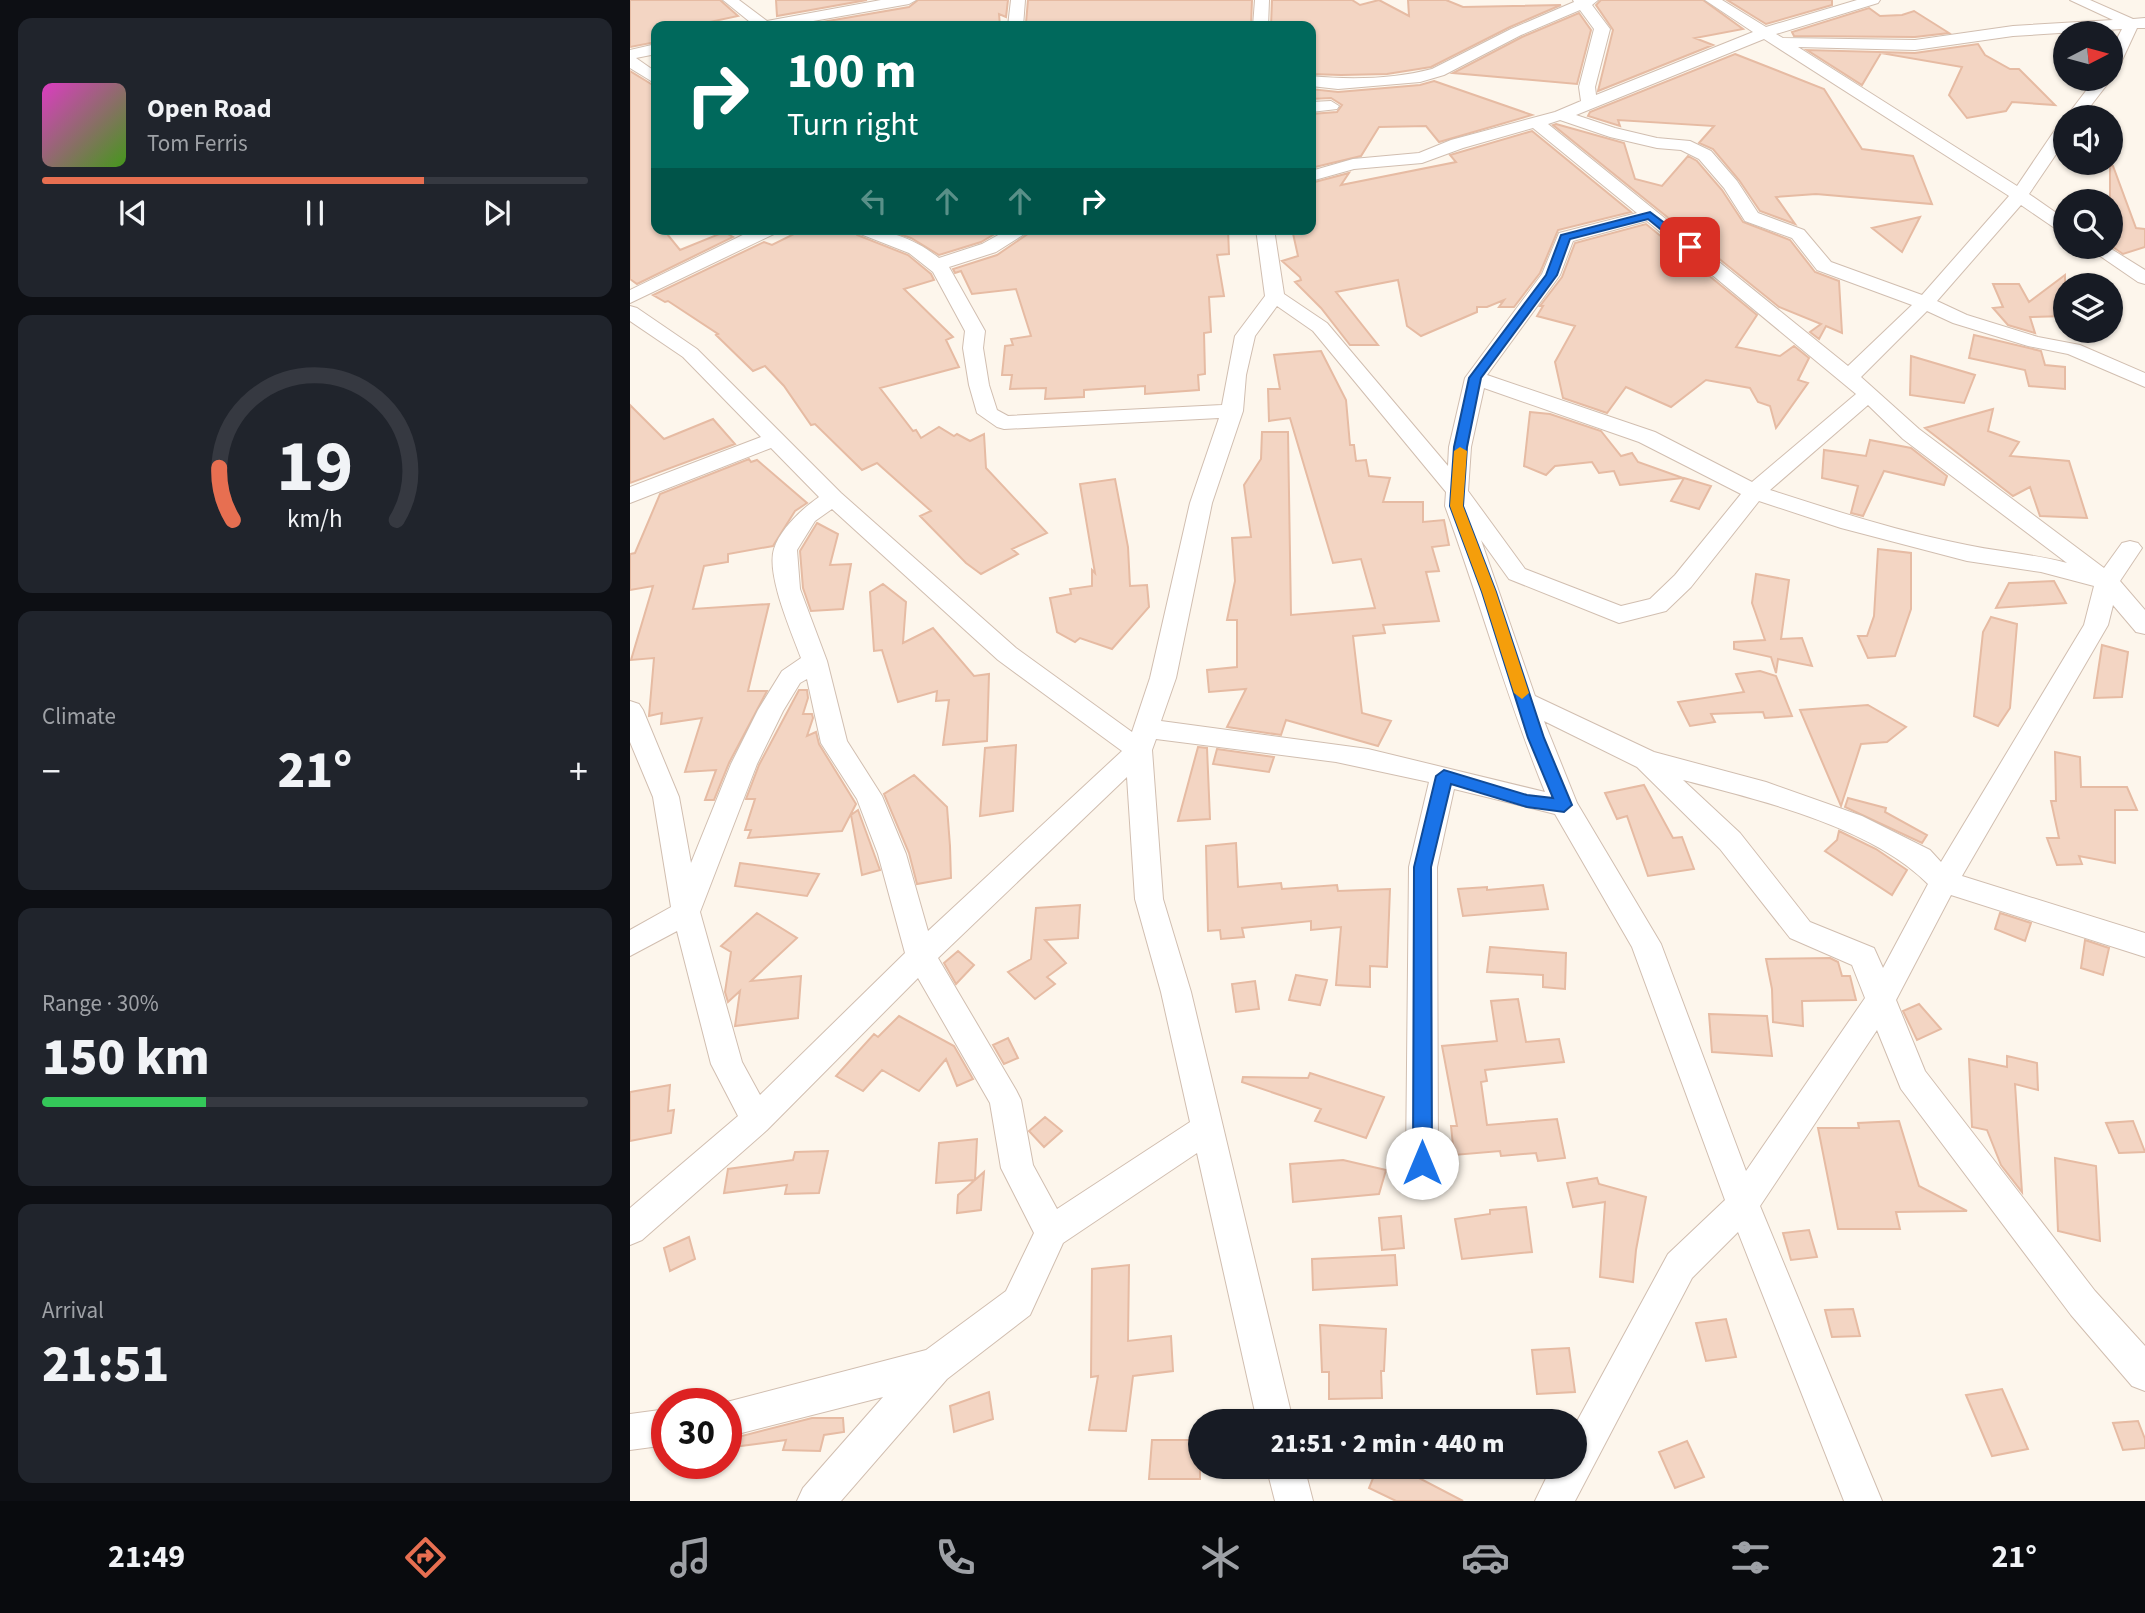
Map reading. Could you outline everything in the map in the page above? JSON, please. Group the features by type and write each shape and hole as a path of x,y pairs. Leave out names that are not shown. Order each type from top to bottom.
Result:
{"street":[{"path":"730,0 757,21"},
{"path":"788,21 909,0"},
{"path":"1016,21 1018,0"},
{"path":"1712,0 1769,38 1860,91 2053,218"},
{"path":"1316,175 1353,164 1422,158 1457,144 1561,115 1769,38 1832,10 1873,0"},
{"path":"2077,0 2141,26"},
{"path":"1262,21 1266,1"},
{"path":"1316,82 1338,84 1420,77 1438,72 1585,1 1602,29 1587,86 1590,104"},
{"path":"1769,38 1915,46 2013,31 2141,26"},
{"path":"2123,51 2141,26"},
{"path":"630,55 651,50"},
{"path":"630,61 651,76"},
{"path":"2083,105 2094,91"},
{"path":"1316,107 1331,106"},
{"path":"1561,115 1621,135 1657,143 1684,145 1705,155 1731,185 1751,217 1798,234 1824,266 1925,303 1960,319 2035,342 2073,349 2145,381"},
{"path":"1535,122 1849,377 1911,434 2107,582 2145,625"},
{"path":"1849,377 1925,303 2020,195 2053,146"},
{"path":"1650,215 1565,237 1551,275 1475,378 1460,447 1457,506 1489,592 1536,738 1564,805 1646,944 1743,1203 1863,1501"},
{"path":"630,297 758,235"},
{"path":"880,235 916,249 941,269 975,331 973,348 979,385 988,413 1004,423 1232,411"},
{"path":"936,265 989,248 1012,235"},
{"path":"1266,235 1275,296 1245,336 1236,375 1232,411 1201,503 1163,678 1143,739 1149,899 1176,992 1272,1409"},
{"path":"2115,259 2145,278"},
{"path":"1275,296 1320,327 1457,491 1517,574 1619,615 1658,605 1683,581 1754,492 1867,395"},
{"path":"630,312 690,353 833,498 1007,654 1143,739 1294,747 1397,764 1527,801 1564,805"},
{"path":"1475,378 1647,437 1754,492 1849,523 1967,552 2041,564 2107,582"},
{"path":"630,496 659,482 775,439"},
{"path":"833,498 807,516 785,550 788,589 815,660 834,743 869,796 892,854 921,956 1005,1100 1017,1168 1051,1232"},
{"path":"1587,1440 1680,1266 1743,1203 1881,1000 1944,883 2096,625 2107,582 2130,548"},
{"path":"630,944 685,912 744,764 771,710 791,677 815,660"},
{"path":"1524,701 1646,760 1766,792 1852,823 1920,858 1944,883 2145,945"},
{"path":"630,710 666,797 685,912 727,1064 756,1119"},
{"path":"630,1229 756,1119 1143,739"},
{"path":"1646,760 1730,841 1800,930 1864,957 1912,1079 2083,1303 2145,1373"},
{"path":"1422,1163 1423,867 1444,776"},
{"path":"816,1501 934,1366 1018,1303 1051,1232 1207,1129"},
{"path":"742,1415 934,1366"},
{"path":"630,1432 651,1429"},
{"path":"1288,1479 1294,1501"},
{"path":"1554,1501 1566,1479"}],"building":[{"path":"630,0 720,0 738,16 714,21 651,21 651,43 630,47"},
{"path":"776,0 867,0 777,16"},
{"path":"918,0 1008,0 1006,17 999,14 1000,21 828,21 909,7"},
{"path":"1028,0 1252,0 1251,21 1026,21"},
{"path":"1272,0 1352,0 1360,5 1379,0 1409,16 1408,0 1446,0 1463,7 1561,5 1431,67 1387,74 1316,74 1316,21 1271,21"},
{"path":"1601,0 1703,0 1743,29 1695,38 1713,45 1598,91 1613,30 1596,5"},
{"path":"1727,0 1832,0 1832,5 1766,24"},
{"path":"1869,8 1880,16 1902,15 1914,11 1949,33 1915,37 1794,36 1792,32"},
{"path":"1579,13 1591,30 1577,84 1453,73 1522,37"},
{"path":"1978,44 1985,55 2010,69 2019,69 2055,105 2012,102 2006,111 1967,118 1949,95 1962,67 1881,53 1862,85 1807,50 1915,53"},
{"path":"1735,54 1824,89 1862,149 1913,156 1932,204 1816,194 1776,197 1795,224 1760,211 1713,149 1699,143 1714,126 1618,120 1620,126 1588,116 1590,112"},
{"path":"630,71 651,84 651,235 668,235 680,250 717,235 733,237 637,284 630,279"},
{"path":"1434,81 1532,115 1439,142 1426,126 1379,127 1361,156 1316,167 1316,114 1337,112 1342,105 1331,98 1316,99 1316,90 1338,92 1420,85"},
{"path":"1553,125 1624,143 1635,179 1662,186 1688,156 1697,161 1722,190 1743,222 1790,240 1815,272 1839,281 1842,333 1826,326 1819,339 1810,332 1821,324 1779,307"},
{"path":"1532,131 1631,212 1558,230 1540,273 1514,307 1499,307 1504,300 1487,307 1477,307 1477,312 1421,336 1407,326 1398,280 1336,292 1378,345 1350,345 1321,308 1295,282 1301,280 1300,277 1282,261 1298,256 1293,235 1316,235 1316,182 1349,173 1341,185 1456,162 1450,155"},
{"path":"2110,175 2116,175 2122,189 2110,189"},
{"path":"2123,193 2136,228 2145,229 2145,247 2123,254"},
{"path":"1920,217 1902,252 1872,228"},
{"path":"1646,224 1757,315 1736,347 1780,356 1794,346 1809,358 1798,380 1808,383 1776,428 1770,406 1758,402 1750,388 1706,380 1671,407 1626,387 1607,413 1563,398 1555,362 1575,326 1537,316 1543,306 1540,306 1562,277 1575,243"},
{"path":"792,235 857,235 908,255 931,274 934,280 904,289 953,337 946,340 959,367 880,388 921,438 939,427 970,441 984,434 986,468 1047,533 1012,549 1018,554 981,574 966,563 920,516 931,511 877,463 862,470 815,424 811,425 784,386 765,366 753,371 716,335 718,334 668,301 653,295 764,242 772,245"},
{"path":"902,235 993,235 981,242 939,255"},
{"path":"1026,235 1228,235 1229,254 1217,255 1224,296 1209,297 1211,332 1204,333 1205,374 1198,375 1199,390 1145,394 1145,386 1084,390 1084,397 1045,399 1046,388 1010,389 1012,375 1002,375 1005,346 1013,345 1011,339 1031,336 1016,289 972,294 961,271 955,273 953,269 997,255"},
{"path":"1993,284 2019,284 2029,302 2053,284 2053,316 2030,317 2035,333 2008,325 1993,308 2003,307"},
{"path":"1974,335 2041,351 2045,365 2065,367 2065,389 2029,386 2025,370 1969,358"},
{"path":"1321,351 1346,400 1350,445 1354,445 1356,461 1366,460 1369,476 1390,478 1383,502 1423,502 1423,522 1444,520 1449,545 1432,547 1439,571 1426,572 1439,621 1383,625 1385,633 1353,636 1362,713 1391,721 1378,746 1286,720 1281,735 1227,727 1246,689 1209,692 1207,670 1237,667 1237,620 1227,620 1235,581 1232,538 1251,537 1244,485 1261,459 1262,432 1288,432 1291,615 1375,608 1361,559 1333,563 1290,418 1269,421 1268,389 1280,389 1274,355"},
{"path":"1911,356 1975,375 1964,403 1910,395"},
{"path":"630,405 664,439 713,419 735,444 630,483"},
{"path":"1993,409 1988,431 2019,442 2010,456 2069,461 2087,518 2040,516 2030,487 2013,496 1925,428"},
{"path":"1530,412 1550,414 1601,431 1621,456 1632,453 1638,462 1683,478 1620,485 1614,471 1599,473 1592,462 1555,466 1546,475 1524,466"},
{"path":"1870,440 1911,448 1947,476 1944,485 1884,471 1863,516 1851,513 1858,486 1822,478 1824,450 1866,456"},
{"path":"749,459 751,462 757,460 807,503 795,511 773,546 728,554 728,562 704,566 693,609 769,604 748,691 767,691 729,763 714,800 705,800 716,770 685,772 702,718 661,724 662,713 649,716 654,658 631,660 653,586 630,590 630,554 635,553 660,494"},
{"path":"1684,478 1711,486 1699,509 1671,501"},
{"path":"1115,479 1128,547 1130,586 1147,585 1149,607 1112,649 1080,638 1075,642 1057,632 1050,598 1071,594 1070,589 1092,586 1092,570 1095,573 1080,484"},
{"path":"817,523 838,534 830,565 851,564 843,609 811,611 803,588 800,551"},
{"path":"1878,549 1911,553 1911,609 1895,656 1868,658 1858,636 1867,636 1874,616"},
{"path":"1756,574 1789,580 1781,639 1802,638 1812,666 1778,659 1776,673 1771,657 1734,649 1734,642 1765,640 1752,603"},
{"path":"2054,581 2066,603 1996,608 2009,583"},
{"path":"883,584 906,602 903,643 933,628 974,676 989,674 987,741 943,745 949,700 936,701 937,691 898,702 882,650 874,651 870,592"},
{"path":"1991,617 2017,624 2010,708 1998,726 1974,716 1983,632"},
{"path":"2102,645 2128,652 2122,697 2094,698"},
{"path":"1760,671 1776,676 1792,716 1765,718 1763,712 1711,714 1715,722 1690,726 1678,702 1744,692 1736,674"},
{"path":"799,690 807,690 808,698 803,714 812,714 813,718 807,736 816,732 819,744 856,804 842,831 748,838 751,830 745,830 755,799 746,799 759,765"},
{"path":"1868,705 1906,727 1887,742 1861,744 1841,806 1800,710"},
{"path":"1016,745 1013,811 980,816 985,748"},
{"path":"1198,747 1207,748 1210,819 1178,821"},
{"path":"1217,749 1274,757 1269,772 1213,764"},
{"path":"2055,752 2080,757 2081,787 2127,787 2137,810 2115,810 2115,863 2079,856 2082,864 2057,865 2047,838 2059,838 2051,801 2056,801"},
{"path":"914,775 947,807 951,878 917,884 909,853 884,794"},
{"path":"1644,785 1673,838 1682,837 1694,869 1648,876 1627,816 1617,819 1605,793"},
{"path":"1848,798 1886,808 1885,812 1927,835 1922,843 1845,807"},
{"path":"858,810 880,870 862,875 851,815"},
{"path":"1839,831 1876,849 1907,870 1892,895 1825,851 1837,840"},
{"path":"1236,843 1238,887 1281,883 1282,889 1337,885 1338,891 1390,889 1387,967 1370,966 1370,987 1336,985 1341,927 1311,930 1311,921 1242,928 1244,937 1221,939 1220,930 1208,931 1206,846"},
{"path":"740,863 819,874 807,896 735,886"},
{"path":"1543,885 1548,909 1463,916 1458,889 1487,887 1487,890"},
{"path":"1080,905 1078,938 1045,940 1066,963 1047,977 1055,984 1035,999 1008,972 1031,959 1036,908"},
{"path":"757,913 797,938 751,981 801,976 798,1018 735,1026 740,991 728,1002 725,992 731,952 721,946"},
{"path":"2000,913 2031,923 2025,941 1995,929"},
{"path":"2085,940 2109,948 2103,975 2081,968"},
{"path":"1490,947 1566,953 1565,989 1543,987 1543,975 1487,972"},
{"path":"958,951 974,965 956,984 944,963"},
{"path":"1830,958 1838,962 1842,976 1850,976 1856,1000 1802,1001 1803,1026 1773,1022 1772,989 1766,959"},
{"path":"1296,975 1327,980 1320,1005 1289,1000"},
{"path":"1255,981 1259,1009 1236,1012 1232,984"},
{"path":"1518,999 1526,1042 1559,1039 1564,1062 1485,1070 1487,1081 1481,1082 1487,1125 1557,1119 1565,1158 1538,1161 1536,1153 1501,1156 1500,1151 1454,1155 1451,1126 1457,1126 1442,1046 1497,1041 1491,1001"},
{"path":"1919,1004 1941,1029 1917,1040 1903,1011"},
{"path":"1709,1014 1767,1016 1772,1056 1712,1052"},
{"path":"899,1016 954,1046 973,1079 957,1086 946,1059 919,1091 882,1070 863,1091 836,1076 874,1034 878,1037"},
{"path":"1008,1038 1018,1058 1004,1064 993,1045"},
{"path":"2007,1056 2037,1063 2038,1090 2015,1084 2022,1192 2001,1165 1987,1130 1972,1127 1969,1059 2007,1067"},
{"path":"1310,1073 1384,1097 1366,1138 1315,1121 1321,1109 1242,1082 1243,1077 1308,1078"},
{"path":"670,1085 668,1111 674,1110 671,1133 630,1141 630,1092"},
{"path":"1045,1117 1062,1131 1044,1147 1029,1131"},
{"path":"1899,1121 1919,1186 1967,1211 1896,1212 1900,1229 1838,1229 1818,1128 1859,1128 1858,1123"},
{"path":"2133,1121 2145,1152 2119,1153 2106,1123"},
{"path":"977,1139 975,1180 936,1183 939,1143"},
{"path":"828,1151 819,1193 785,1194 787,1185 724,1193 728,1169 793,1160 795,1152"},
{"path":"2055,1158 2096,1166 2100,1241 2058,1231"},
{"path":"1343,1160 1386,1170 1379,1194 1293,1202 1290,1164"},
{"path":"984,1172 981,1210 957,1213 958,1195"},
{"path":"1597,1178 1599,1184 1646,1197 1633,1282 1600,1277 1605,1202 1573,1207 1567,1183"},
{"path":"1526,1207 1532,1252 1462,1259 1455,1219 1490,1214 1490,1210"},
{"path":"1401,1216 1404,1248 1382,1250 1379,1218"},
{"path":"1809,1230 1817,1257 1791,1260 1783,1233"},
{"path":"689,1237 695,1259 670,1271 664,1248"},
{"path":"1395,1255 1397,1285 1313,1290 1312,1259"},
{"path":"1129,1265 1128,1341 1171,1336 1173,1371 1133,1376 1126,1431 1089,1430 1098,1376 1091,1377 1092,1269"},
{"path":"1853,1309 1860,1336 1832,1337 1825,1310"},
{"path":"1726,1319 1736,1357 1706,1361 1696,1323"},
{"path":"1320,1325 1386,1329 1384,1371 1381,1371 1382,1398 1329,1399 1329,1372 1322,1372"},
{"path":"1569,1348 1575,1392 1537,1394 1532,1350"},
{"path":"2002,1389 2028,1449 1992,1456 1966,1395"},
{"path":"989,1392 993,1419 954,1432 950,1406"},
{"path":"812,1418 843,1418 844,1432 824,1435 820,1451 783,1450 786,1440 742,1446 742,1436"},
{"path":"2138,1421 2145,1439 2145,1448 2123,1450 2113,1423"},
{"path":"1152,1440 1188,1440 1188,1479 1149,1479"},
{"path":"1687,1441 1704,1477 1675,1488 1659,1452"},
{"path":"1373,1479 1421,1479 1463,1501 1396,1501 1369,1488"}],"slow traffic":[{"path":"1460,451 1457,506 1522,693"}],"route":[{"path":"1422,1163 1423,867 1444,776 1527,801 1564,805 1536,738 1489,592 1457,506 1460,447 1475,378 1526,313 1551,275 1565,237 1650,215 1690,247"}]}
